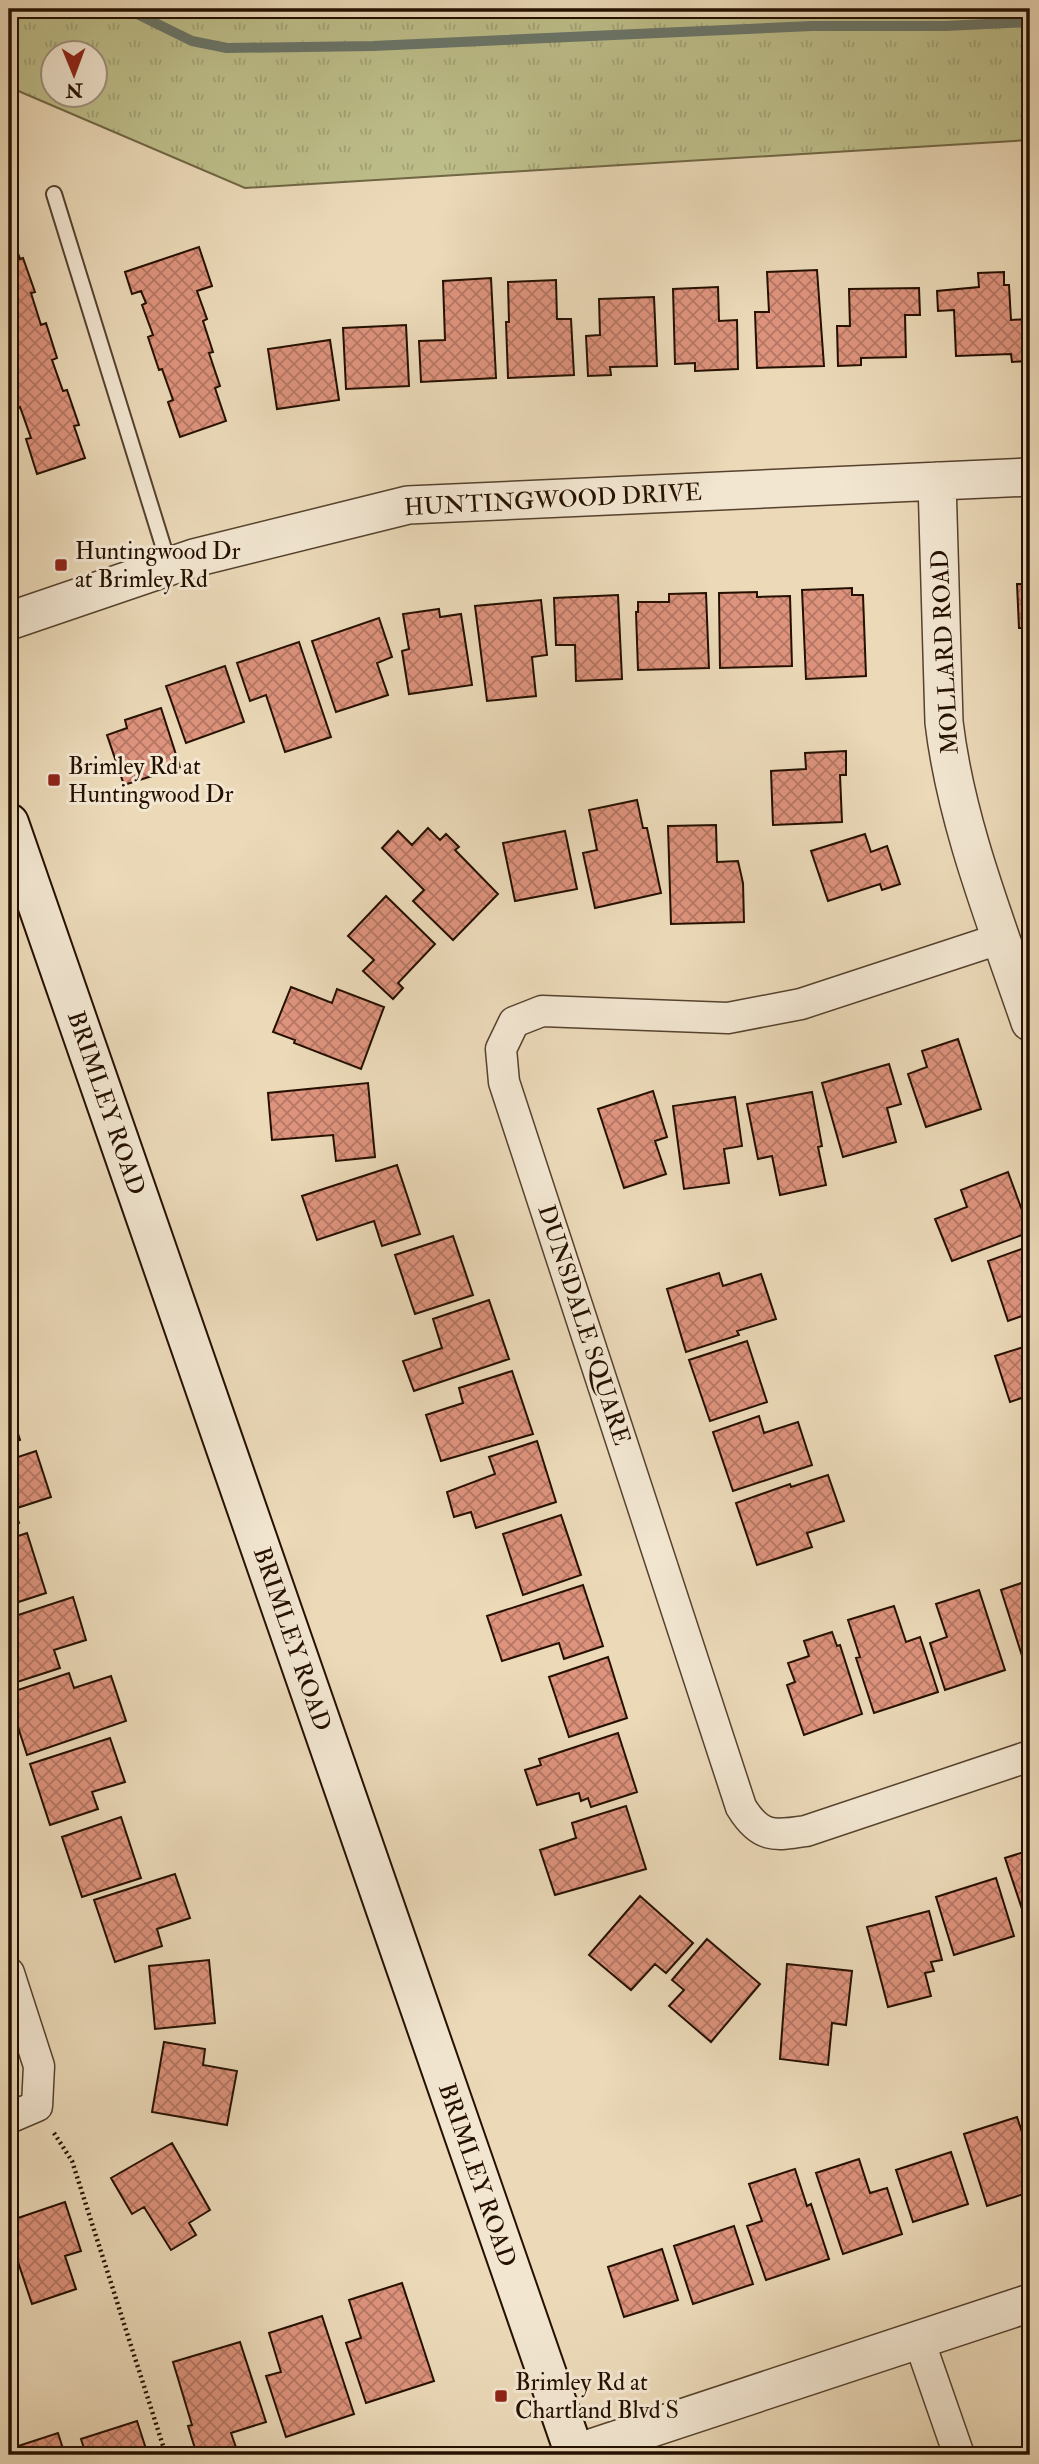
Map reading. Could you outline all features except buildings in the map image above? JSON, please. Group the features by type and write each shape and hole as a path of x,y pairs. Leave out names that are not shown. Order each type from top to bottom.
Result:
{"main road":[{"name":"BRIMLEY ROAD","path":"9,823 573,2455"}],"street":[{"name":"HUNTINGWOOD DRIVE","path":"9,621 169,565 408,505 1030,477"},
{"name":"MOLLARD ROAD","path":"937,481 944,722 948,760 961,811 1030,1022"},
{"name":"DUNSDALE SQUARE","path":"1002,938 801,1004 728,1018 542,1011 514,1022 501,1049 508,1095 741,1807 752,1825 774,1836 806,1831 1030,1756"},
{"path":"9,1973 39,2066 37,2106 9,2118"},
{"path":"573,2455 1030,2303"},
{"path":"919,2340 959,2455"}],"lane":[{"path":"54,194 169,565"}],"path":[{"path":"72,2161 166,2455"}],"green space":[{"path":"9,9 1030,9 1030,140 245,188 58,108 108,108 108,38 38,38 38,99 9,87"}],"waterway":[{"path":"127,9 192,41 227,48 373,46 812,26 945,26 1030,22"}],"place":[{"name":"Huntingwood Dr at Brimley Rd","path":"61,565"},
{"name":"Brimley Rd at Huntingwood Dr","path":"54,780"},
{"name":"Brimley Rd at Chartland Blvd S","path":"501,2396"}]}
